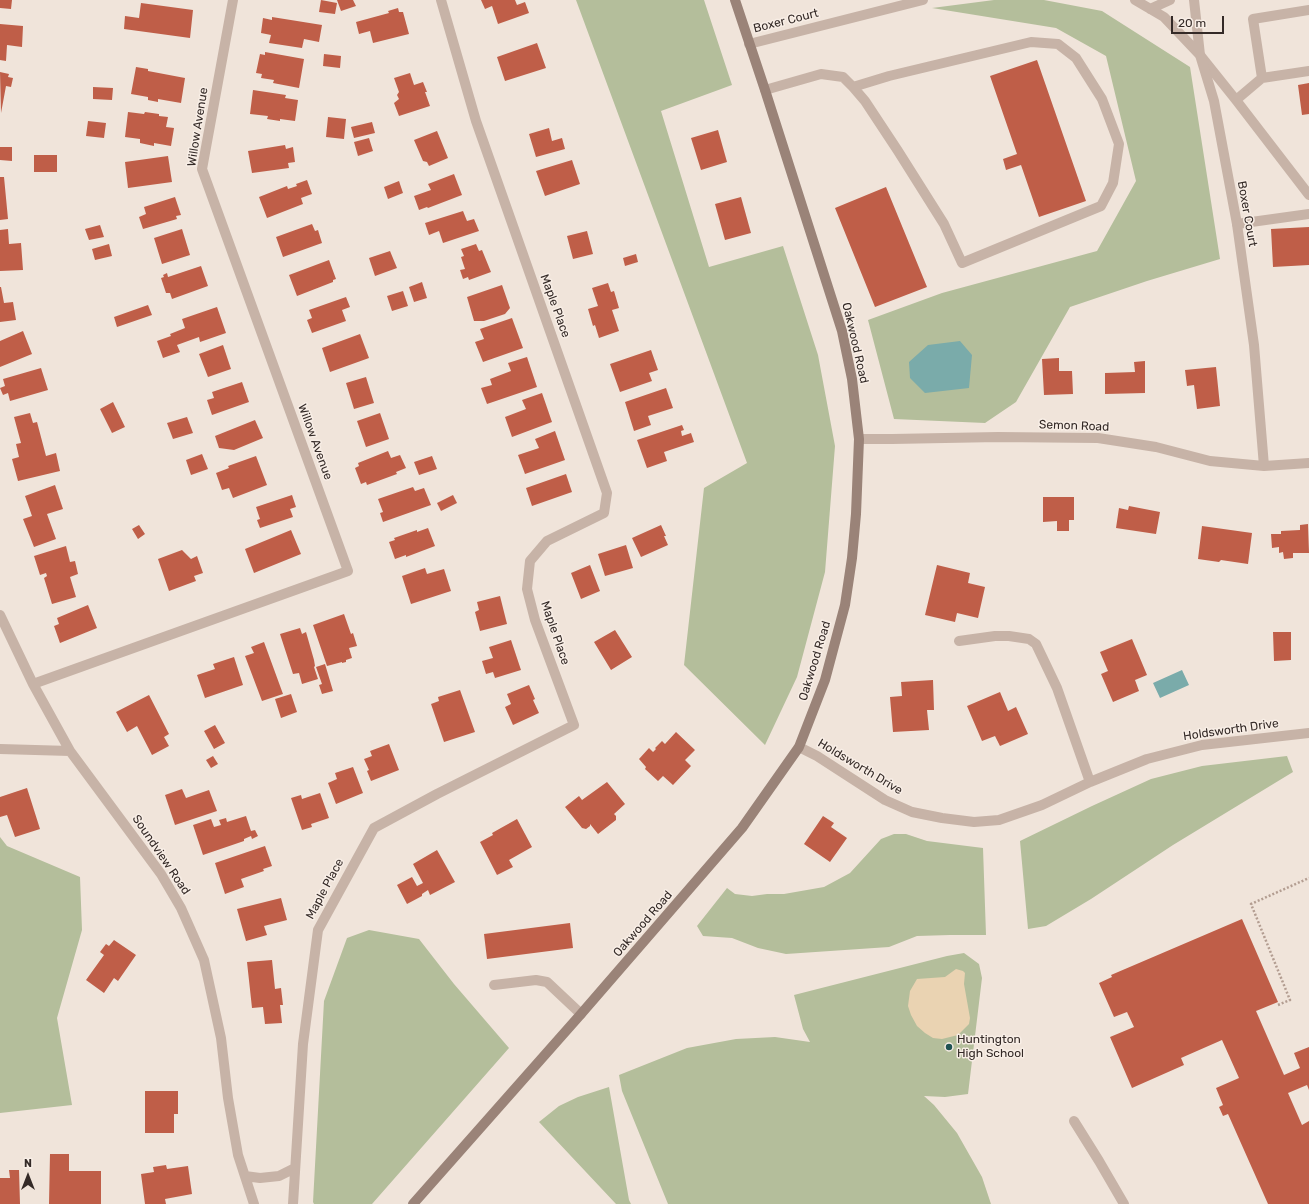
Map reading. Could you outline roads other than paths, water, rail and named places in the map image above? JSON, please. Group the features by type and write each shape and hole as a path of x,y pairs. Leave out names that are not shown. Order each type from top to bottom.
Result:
{"main road":[{"name":"Oakwood Road","path":"413,1204 581,1014 742,828 799,747 825,680 845,605 852,558 856,514 859,438 852,379 842,331 735,0"}],"street":[{"name":"Willow Avenue","path":"33,684 348,571 202,169 232,0"},
{"name":"Maple Place","path":"293,1204 303,1044 318,930 374,828 437,794 574,725 535,620 527,590 530,561 547,541 604,513 608,492 476,121 440,0"},
{"name":"Boxer Court","path":"749,44 923,0"},
{"name":"Boxer Court","path":"1135,0 1164,17 1200,55 1214,101 1237,224 1254,344 1264,466"},
{"path":"1150,9 1170,0"},
{"path":"1194,0 1200,55 1309,195"},
{"path":"1262,78 1253,19 1309,10"},
{"path":"765,90 821,74 843,77 866,101 944,224 962,263 1101,206 1113,183 1118,144 1102,99 1076,58 1058,44 1030,42 889,76 853,87"},
{"path":"1236,100 1262,78 1309,71"},
{"path":"1237,224 1309,214"},
{"name":"Semon Road","path":"859,438 1098,438 1156,447 1210,461 1264,466 1309,463"},
{"name":"Soundview Road","path":"0,615 33,684 70,751 161,874 181,908 204,960 221,1038 228,1098 238,1155 254,1204"},
{"path":"959,641 995,636 1009,636 1029,639 1036,644 1057,688 1090,782"},
{"name":"Holdsworth Drive","path":"799,747 817,756 885,800 912,812 974,822 999,820 1042,805 1090,782 1147,759 1202,746 1309,732"},
{"path":"0,749 70,751"},
{"path":"494,985 536,980 547,982 581,1014"},
{"path":"1074,1122 1124,1204"},
{"path":"245,1176 260,1178 279,1176 295,1168"}],"water":[{"path":"960,341 972,355 969,388 925,393 910,378 909,362 928,345"},
{"path":"1182,670 1189,685 1160,698 1153,683"}],"place":[{"name":"Huntington High School","path":"949,1047"}]}
